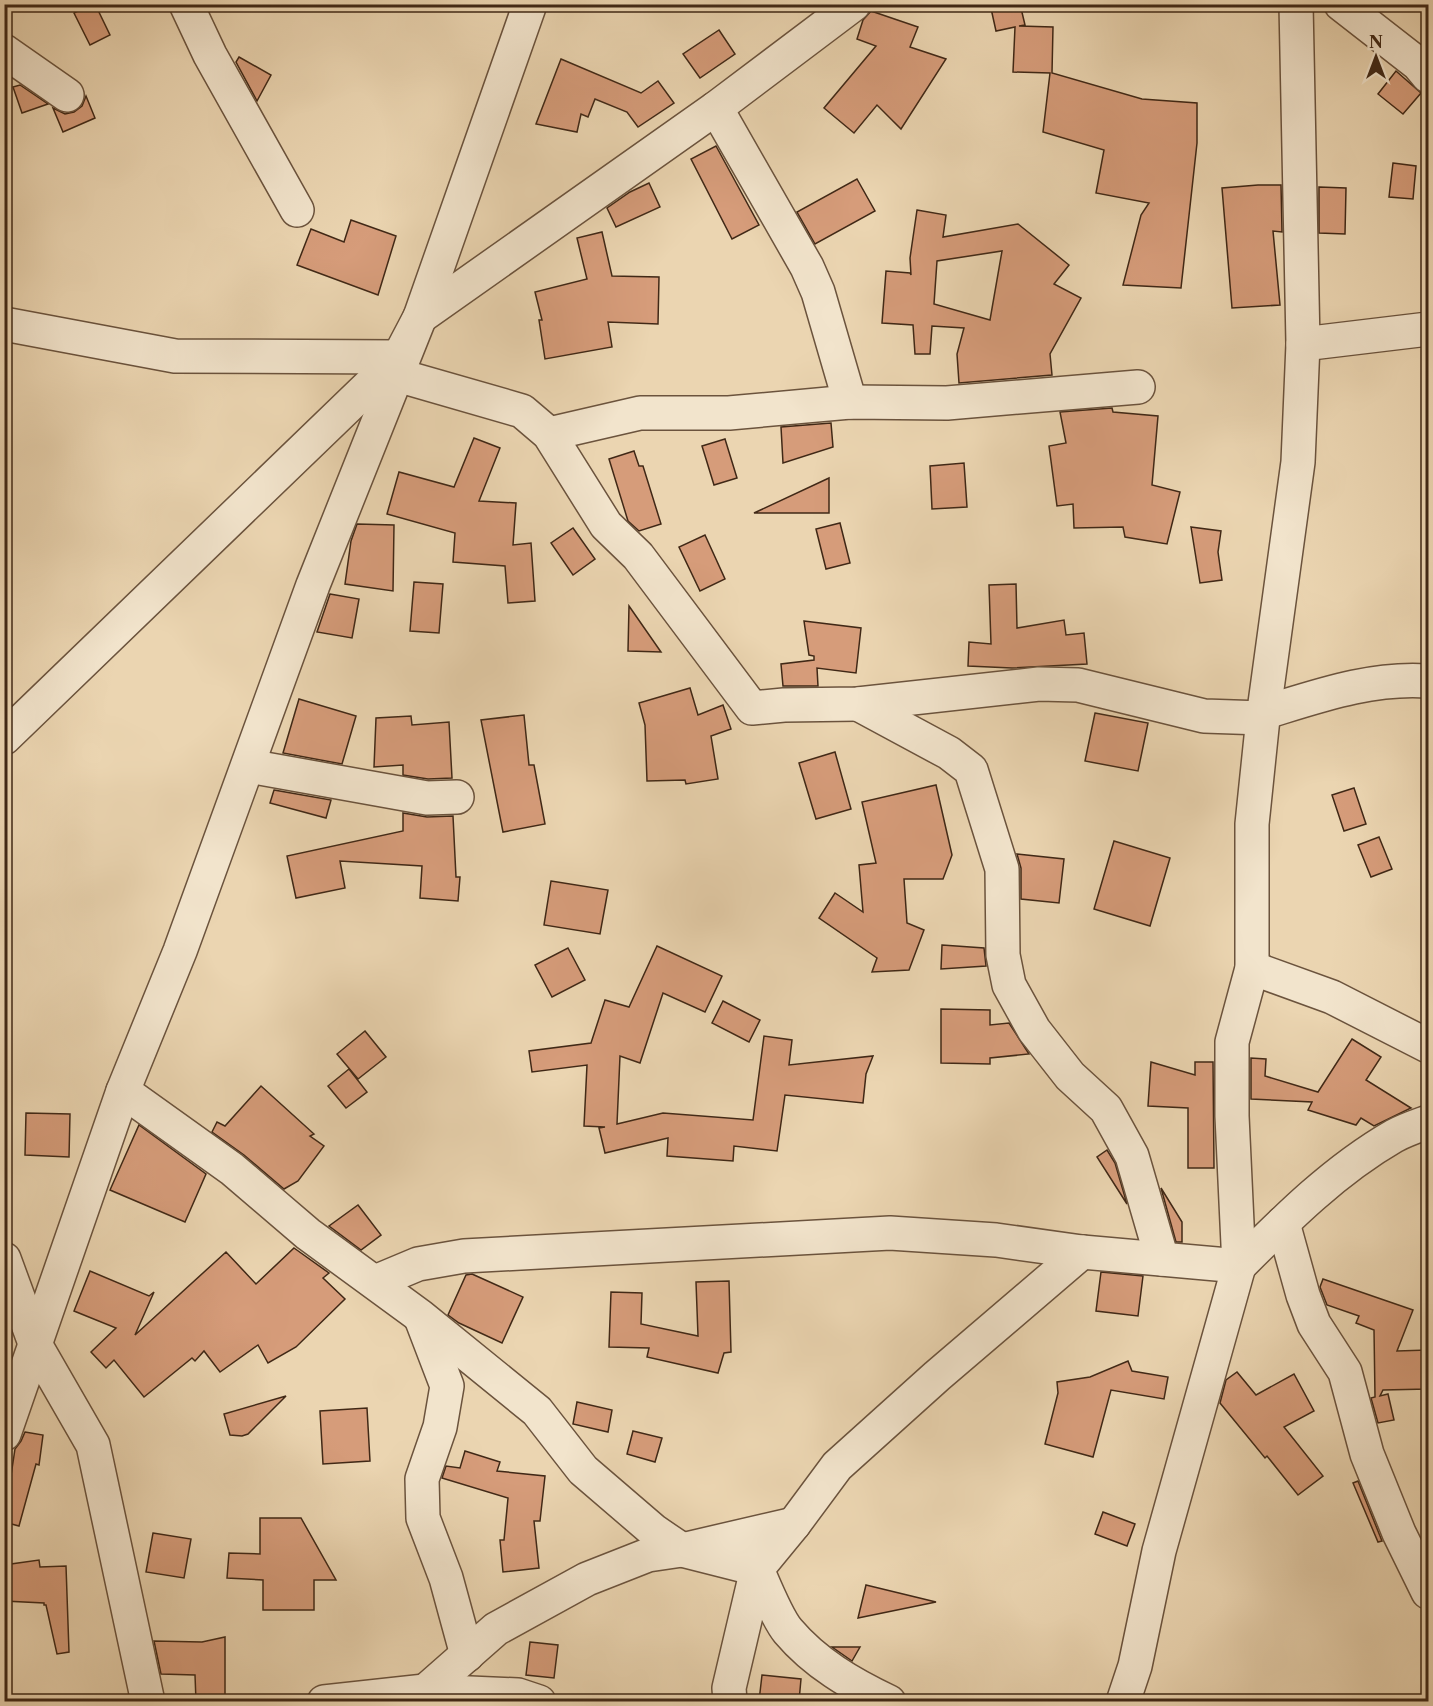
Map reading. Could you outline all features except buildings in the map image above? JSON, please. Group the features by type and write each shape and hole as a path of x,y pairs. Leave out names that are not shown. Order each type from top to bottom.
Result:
{"street":[{"path":"186,4 210,55 297,210"},
{"path":"4,1434 123,1091 180,951 314,585 398,366 420,317 530,4"},
{"path":"420,317 716,108 854,4"},
{"path":"1123,1701 1135,1666 1159,1551 1239,1266 1232,1116 1232,1042 1252,968 1252,824 1263,718 1298,462 1303,344 1296,4"},
{"path":"1341,4 1418,64 1428,76"},
{"path":"4,51 67,95"},
{"path":"716,108 807,267 818,291 850,402"},
{"path":"4,324 175,356 398,366 522,411 549,434 606,525 638,556 752,708 858,704 1039,684 1078,686 1204,716 1263,718"},
{"path":"1303,344 1428,329"},
{"path":"4,738 398,366"},
{"path":"549,434 640,413 729,413 850,402 947,403 1138,387"},
{"path":"1263,718 1269,711 1328,693 1372,684 1410,680 1428,681"},
{"path":"858,704 949,753 971,771 1002,869 1003,955 1009,985 1034,1030 1070,1076 1106,1109 1132,1156 1162,1259"},
{"path":"248,766 427,798 457,797"},
{"path":"1252,968 1332,997 1428,1046"},
{"path":"123,1091 232,1169 308,1234 420,1316 537,1411 583,1470 654,1531 682,1550 757,1569 786,1629 822,1663 842,1678 889,1701"},
{"path":"1239,1266 1282,1223 1341,1170 1396,1135 1428,1122"},
{"path":"1282,1223 1310,1314 1345,1372 1367,1454 1399,1533 1428,1592"},
{"path":"375,1282 418,1264 464,1256 890,1233 996,1240 1082,1252 1239,1266"},
{"path":"730,1701 729,1688 757,1569 837,1466 937,1376 1082,1252"},
{"path":"4,1259 36,1346 93,1445 148,1701"},
{"path":"420,1316 447,1386 440,1427 422,1479 423,1518 446,1578 467,1655"},
{"path":"419,1696 496,1629 588,1579 648,1555 682,1550 794,1524"},
{"path":"324,1701 419,1696 518,1695 539,1701"}]}
